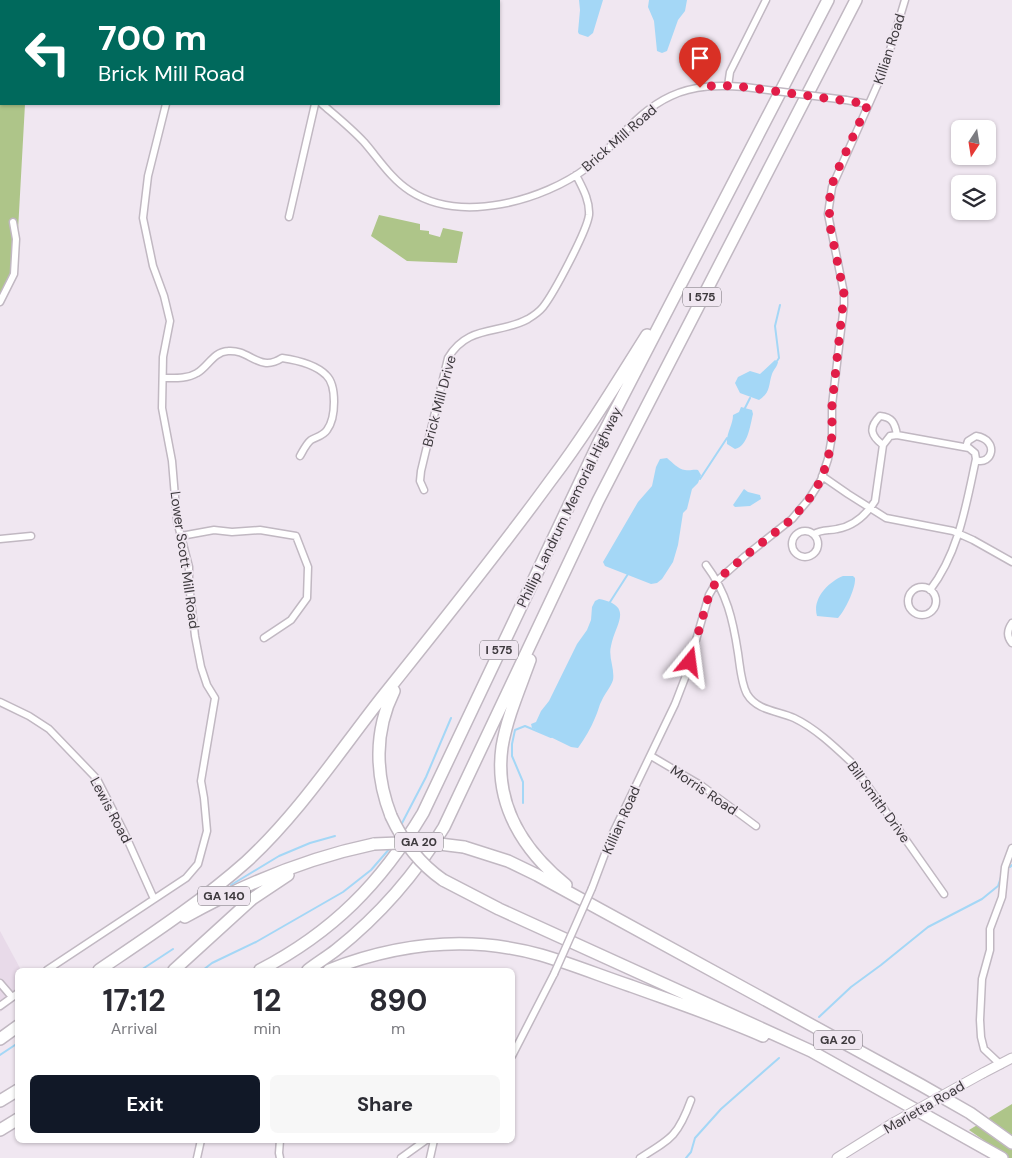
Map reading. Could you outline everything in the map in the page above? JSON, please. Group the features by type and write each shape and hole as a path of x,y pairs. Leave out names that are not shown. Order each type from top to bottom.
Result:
{"highway":[{"name":"Phillip Landrum Memorial Highway","path":"264,968 297,949 343,914 377,879 408,838 423,813 588,465 828,0"},
{"name":"Phillip Landrum Memorial Highway","path":"311,968 340,947 378,913 402,889 430,851 456,803 635,426 856,0"},
{"path":"142,941 220,883 269,839 301,802 552,480 586,432 681,282"},
{"path":"553,597 506,726 501,758 502,780 510,813 526,844 549,872 583,899"},
{"path":"402,674 385,713 378,749 381,783 391,816 410,849 426,867 443,880 499,909 786,1038 898,1099"},
{"name":"GA 20","path":"176,968 268,886 311,861 374,844 417,842 464,847 489,854 523,868 583,899 921,1085 970,1113 1012,1144"},
{"name":"GA 140","path":"102,968 142,941 219,898 266,877 311,861"},
{"name":"GA 20","path":"335,968 374,954 416,946 456,943 499,946 564,962 733,1024 781,1044 898,1099 1002,1158"},
{"path":"0,1039 15,1028"},
{"path":"0,1101 15,1092"},
{"path":"0,1130 15,1121"}],"street":[{"path":"728,86 730,72 766,0"},
{"name":"Killian Road","path":"515,1050 554,974 592,888 612,835 675,704 685,678 702,615 717,580 792,519 809,499 822,476 832,436 832,405 844,305 844,294 830,226 829,201 834,178 884,70 905,0"},
{"name":"Brick Mill Road","path":"323,105 363,141 391,175 408,190 430,201 475,208 535,195 576,175 597,159 635,120 663,100 684,91 716,85 745,87 868,104"},
{"name":"Lower Scott Mill Road","path":"50,968 186,878 198,864 207,831 204,798 200,781 215,698 207,685 195,636 189,584 189,566 177,522 170,444 162,408 164,347 170,321 164,296 153,266 143,218 148,176 166,105"},
{"path":"289,218 315,105"},
{"name":"Brick Mill Drive","path":"424,490 420,480 421,471 448,358 453,349 463,339 479,332 525,320 543,307 566,268 586,226 589,214 585,193 576,175"},
{"path":"0,302 14,274 16,239 13,222"},
{"path":"163,378 188,377 199,372 216,355 228,351 238,352 267,364 274,363 282,358 311,366 326,375 332,389 334,405 332,421 327,431 311,440 300,456"},
{"path":"883,445 876,440 872,430 874,422 880,416 888,417 894,423 897,435"},
{"path":"814,534 820,530 850,526 860,520 870,508 875,501 883,445 890,436 897,435 966,447 975,453 976,460 964,518 950,557 930,590"},
{"path":"966,447 968,441 976,436 985,438 990,442 989,457 985,461 980,462 976,460"},
{"path":"822,476 886,518 937,527 958,534 973,540 1012,562"},
{"path":"181,536 214,530 232,532 260,530 296,536 308,568 308,598 291,620 264,638"},
{"path":"804,531 814,534 819,543 816,553 807,558 797,555 792,546 795,536 804,531"},
{"path":"0,539 31,536"},
{"path":"706,565 717,580"},
{"name":"Bill Smith Drive","path":"717,580 726,599 734,630 743,681 748,695 767,710 793,718 808,727 833,745 851,762 944,894"},
{"path":"921,587 930,590 935,598 934,607 928,614 915,614 908,607 907,602 910,594 913,590 921,587"},
{"path":"1012,623 1008,632 1008,637 1012,643"},
{"name":"Lewis Road","path":"0,702 49,728 97,779 124,832 154,899"},
{"path":"0,707 13,709"},
{"name":"Morris Road","path":"651,756 702,786 756,826"},
{"path":"1001,1065 984,1049 981,1037 982,980 990,950 990,929 1002,897 1005,867 1012,848"},
{"path":"0,983 15,995 0,1006"},
{"name":"Marietta Road","path":"837,1158 893,1123 1012,1058"},
{"path":"640,1158 674,1135 691,1100"},
{"path":"197,1158 201,1143"},
{"path":"280,1143 280,1158"},
{"path":"401,1158 422,1143"},
{"path":"430,1158 433,1143"}],"shaded area":[{"path":"0,931 20,968 15,968 15,1001 0,1012"}],"green space":[{"path":"0,105 25,105 16,267 0,296"},
{"path":"379,215 420,224 420,230 429,231 429,234 440,237 443,228 463,232 457,263 407,261 371,236"},
{"path":"1012,1104 1012,1158 1009,1158 969,1130"}],"water":[{"path":"579,0 603,0 593,33 588,37 578,32"},
{"path":"649,0 687,0 685,11 678,20 667,51 662,53 657,51 654,21 648,7"},
{"path":"775,360 778,364 763,397 759,400 740,393 735,383 738,377 750,371 760,374"},
{"path":"741,407 752,410 753,414 746,440 735,449 727,444 728,433 733,415 739,412"},
{"path":"667,458 680,468 698,470 701,475 698,483 692,489 687,509 683,513 673,562 662,579 657,583 651,584 605,566 603,562 638,502 652,486 656,467 660,459"},
{"path":"744,489 760,495 761,499 750,506 735,507 733,505"},
{"path":"843,576 853,576 855,578 852,593 844,610 838,618 817,616 817,603 822,592 832,582"},
{"path":"599,599 617,606 620,611 610,650 613,680 585,737 578,748 571,747 532,728 531,724 536,722 541,711 549,701 577,644 587,630 591,620 592,607 595,601"}],"waterway":[{"path":"777,361 779,358 775,326 780,305"},
{"path":"745,408 750,398"},
{"path":"700,479 727,438"},
{"path":"610,602 628,574"},
{"path":"401,825 426,777 451,718"},
{"path":"523,803 523,782 512,756 515,730 525,726 551,737"},
{"path":"231,885 279,856 310,843 335,836"},
{"path":"206,968 256,942 343,892 371,870 391,847"},
{"path":"819,1017 851,987 928,927 982,899 998,886 1001,877"},
{"path":"144,968 173,949"},
{"path":"0,1055 15,1045"},
{"path":"686,1158 691,1152 695,1138 721,1109 779,1058"}],"route":[{"path":"690,662 702,615 717,580 792,519 809,499 821,480 828,459 832,436 832,405 839,333 844,305 844,294 828,214 829,201 834,178 868,104 745,87 716,85 700,88"}]}
